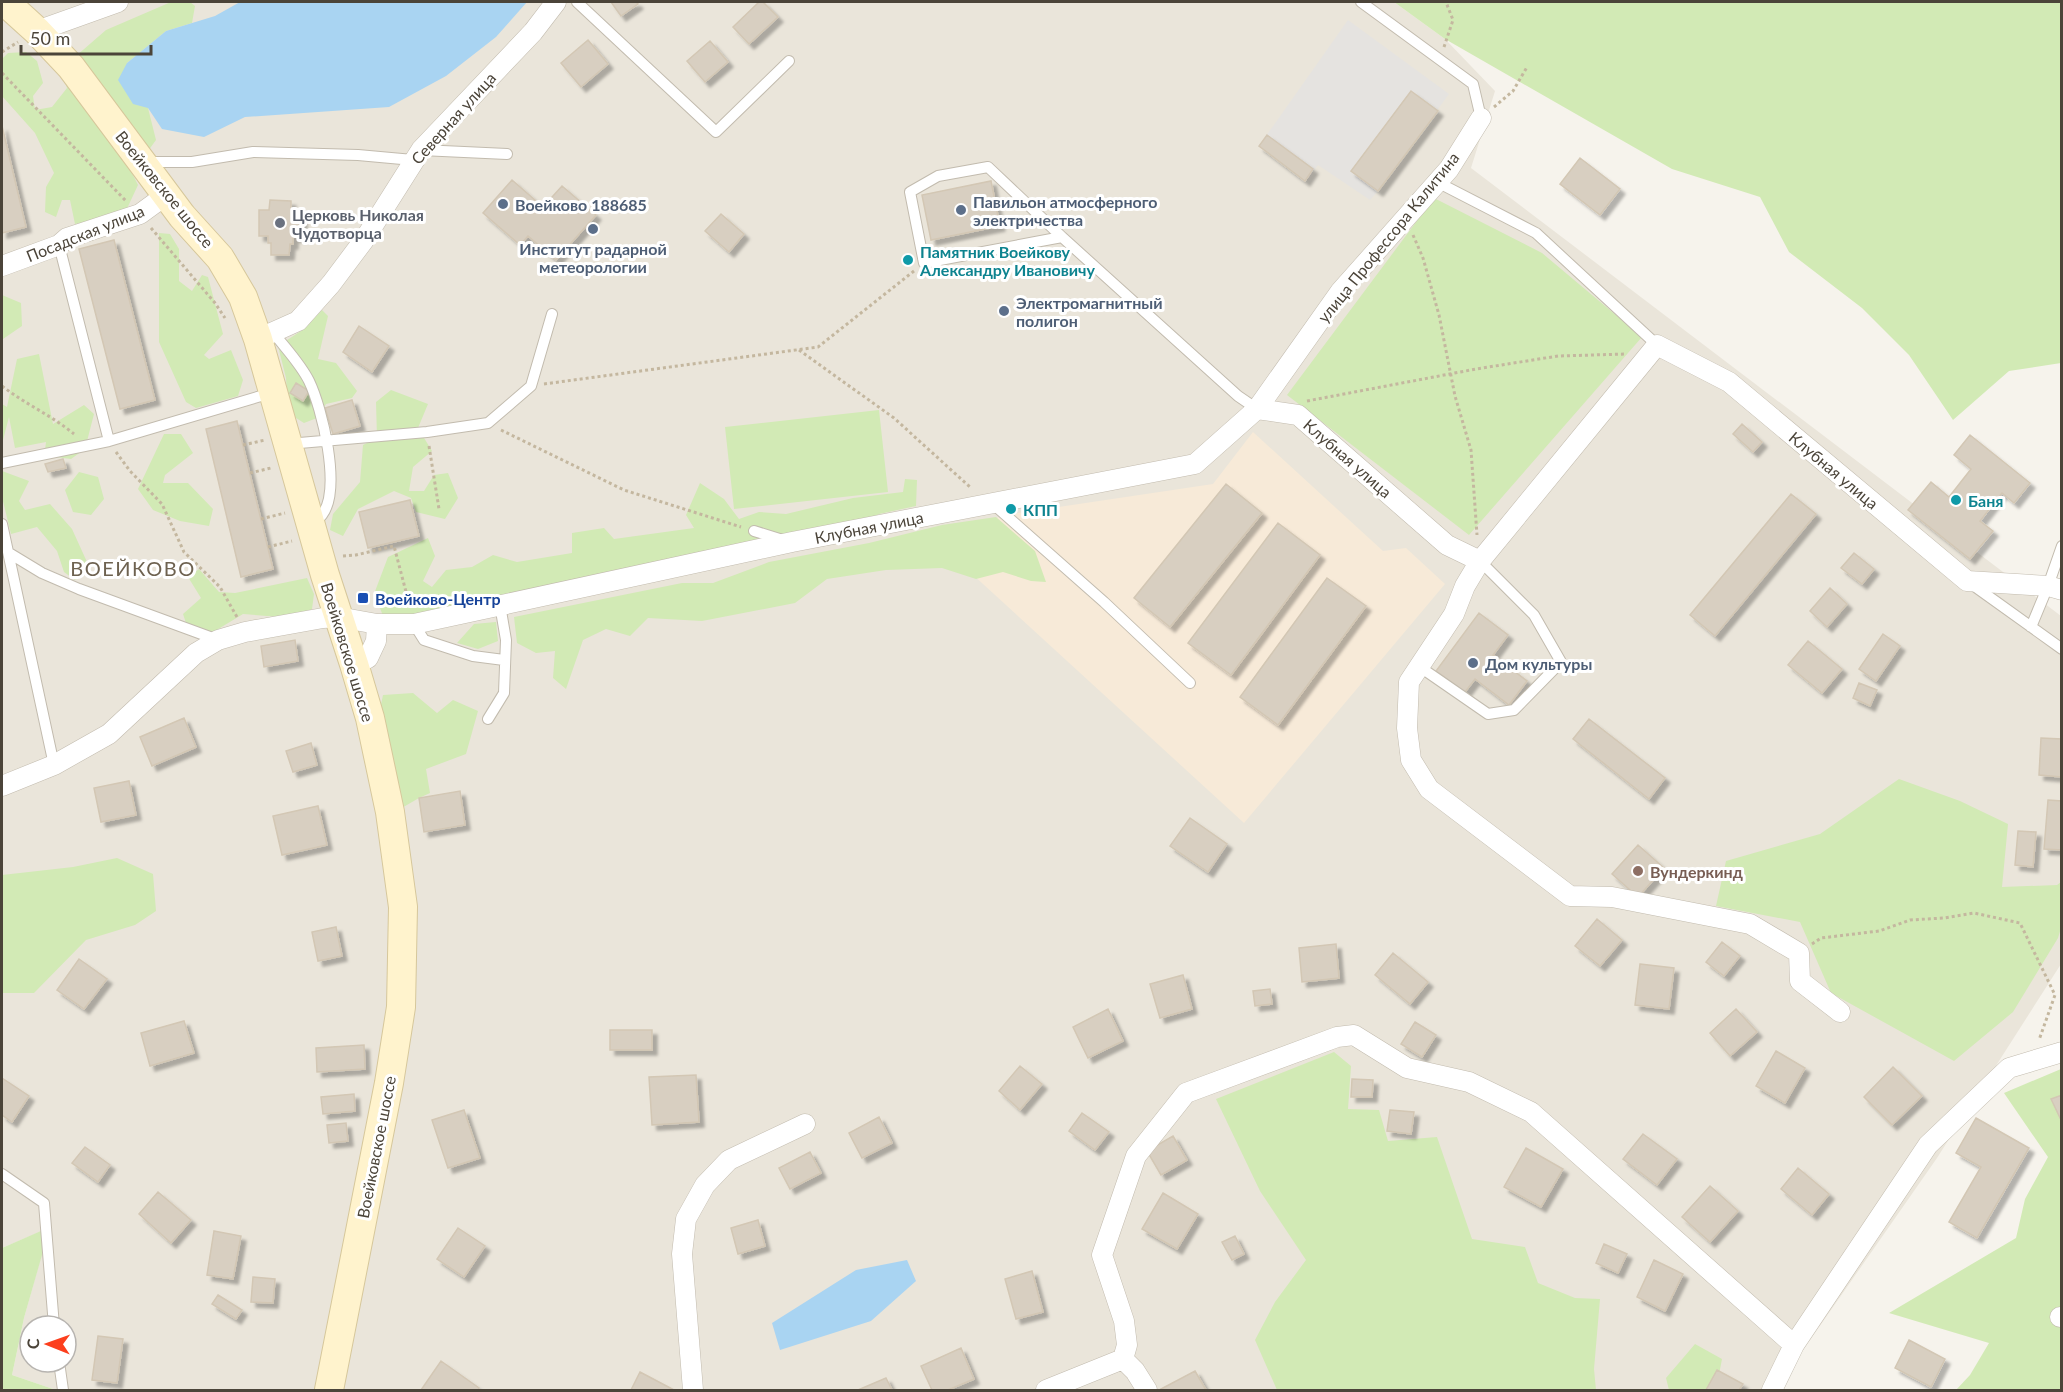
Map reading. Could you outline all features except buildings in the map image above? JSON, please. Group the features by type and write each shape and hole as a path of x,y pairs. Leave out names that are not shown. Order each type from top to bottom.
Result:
{"street":[{"name":"Воейковское шоссе","path":"5,2 37,31 71,68 182,216 220,258 266,336 273,392 310,525 370,718 386,791 403,907 401,1007 329,1390"},
{"path":"37,31 118,2"},
{"name":"Северная улица","path":"266,336 298,321 331,284 364,240 417,155 533,32 556,2"},
{"name":"улица Профессора Калитина","path":"1257,409 1340,292 1449,169 1480,118"},
{"name":"Посадская улица","path":"2,266 59,245 68,238 140,214 166,195"},
{"path":"1657,345 1479,561 1465,586 1454,615 1409,682 1407,728 1411,760 1430,789 1570,896 1612,897 1750,924 1799,953 1800,981 1840,1012"},
{"name":"Клубная улица","path":"1657,345 1729,382 1967,582"},
{"name":"Клубная улица","path":"2,786 54,765 109,734 196,653 218,640 245,632 338,617 377,624 414,624 792,542 1195,464 1257,409 1298,415 1447,545 1479,561"},
{"path":"1967,582 2055,588"},
{"path":"354,664 368,658 376,641 377,624"},
{"path":"1123,1359 1127,1345 1124,1321 1102,1255 1136,1156 1186,1093 1337,1037 1354,1035 1407,1068 1469,1082 1531,1112 1794,1345"},
{"path":"1772,1390 1794,1345 1928,1145 2009,1068 2061,1052"},
{"path":"693,1390 682,1254 686,1219 705,1185 729,1160 805,1124"},
{"path":"1046,1390 1123,1359"},
{"path":"1123,1359 1135,1371 1147,1390"}],"lane":[{"path":"577,2 717,132 789,61"},
{"path":"1361,2 1473,84 1480,118"},
{"path":"141,162 192,162 253,153 358,156 507,154"},
{"path":"1062,237 924,263 910,192 938,176 988,167 1238,396 1257,409"},
{"path":"1437,182 1536,233 1657,345"},
{"path":"59,245 109,441"},
{"path":"288,445 427,432 488,423 531,386 552,315"},
{"path":"266,336 307,378 317,400 327,440 331,486 323,514 310,525"},
{"path":"2,463 109,441 273,392"},
{"path":"992,503 1104,602 1190,683"},
{"path":"2,524 54,765"},
{"path":"754,531 792,542"},
{"path":"2031,627 2055,588 2061,546"},
{"path":"9,553 42,573 79,589 218,640"},
{"path":"1420,667 1488,714 1514,710 1561,662 1534,615 1479,561"},
{"path":"1967,582 2061,649"},
{"path":"488,719 504,693 506,640 500,605"},
{"path":"414,624 424,640 473,656 504,660"},
{"path":"2,1174 44,1203 53,1314"},
{"path":"61,1374 63,1390"}],"path":[{"path":"1440,60 1452,20 1446,2"},
{"path":"1480,118 1513,91 1527,67"},
{"path":"1405,218 1423,258 1439,315 1455,396 1471,450 1479,561"},
{"path":"531,386 818,348 924,263"},
{"path":"1301,402 1558,356 1628,354 1657,345"},
{"path":"799,350 894,418 966,485 992,503"},
{"path":"2,386 20,400 56,419 89,446"},
{"path":"488,423 624,490 754,531"},
{"path":"427,432 438,509"},
{"path":"109,441 130,471 162,504 184,552 220,587 245,632"},
{"path":"320,558 356,555 394,546 414,624"},
{"path":"1799,953 1821,938 1879,932 1910,920 1974,913 2020,923 2055,995 2031,1061"}],"shaded area":[{"path":"2,2 1394,2 1445,39 1495,91 1471,168 2061,616 2061,964 1937,1158 1787,1373 1783,1390 56,1390 12,1375 18,1346 18,1374 78,1374 78,1314 25,1314 49,1228 2,1248"},
{"path":"1348,20 1449,94 1370,200 1318,165 1305,181 1259,146"},
{"path":"1253,432 1383,551 1406,548 1445,584 1244,823 936,541 1005,515 1213,484"}],"green space":[{"path":"171,2 190,2 195,6 192,23 166,31 127,63 148,108 156,140 132,173 138,185 124,215 75,224 70,200 62,200 56,217 45,212 46,187 54,173 35,133 2,96 2,59 8,53 26,52 37,61 43,83 33,96 35,110 52,107 67,88 61,69 106,30"},
{"path":"1394,2 2061,2 2061,363 2009,371 1953,420 1909,355 1862,308 1789,252 1760,197 1672,169 1445,39"},
{"path":"1434,198 1542,253 1642,337 1469,535 1287,395"},
{"path":"159,233 170,234 179,249 179,281 192,291 202,275 208,277 223,334 204,355 209,359 231,350 243,380 238,396 196,408 186,402 159,342"},
{"path":"2,295 21,303 22,326 3,339 2,338"},
{"path":"322,310 328,316 318,359 336,363 357,391 352,398 326,404 317,418 304,423 288,413 286,378 278,346 304,329"},
{"path":"39,354 53,424 84,405 94,414 85,449 71,459 55,457 45,450 46,442 15,448 9,417 2,444 2,404 7,407 17,359"},
{"path":"391,390 428,404 418,428 432,451 413,467 409,491 424,491 434,475 448,473 458,498 445,519 416,512 411,498 394,491 358,509 343,536 330,530 333,514 360,482 363,445 377,438 376,402"},
{"path":"879,410 888,492 734,509 725,427"},
{"path":"164,434 181,434 193,453 165,475 163,483 188,483 213,509 209,526 180,521 153,510 138,489"},
{"path":"2,471 29,481 19,501 25,510 50,504 72,529 87,562 75,580 64,572 57,551 37,527 11,534 2,497"},
{"path":"79,472 98,477 104,499 91,515 73,512 65,490"},
{"path":"905,479 917,480 916,506 879,514 862,524 787,536 769,531 747,545 432,616 384,618 374,594 388,557 428,538 435,556 423,581 432,587 446,570 472,567 493,555 517,562 572,553 572,533 604,528 614,539 694,528 686,515 700,483 724,499 739,519 759,512 786,514 853,498 903,492"},
{"path":"996,517 1035,551 1046,582 1031,581 1003,572 976,579 942,568 886,570 827,579 795,603 702,621 648,618 630,636 606,629 583,640 566,689 553,678 555,651 536,653 517,643 514,617 682,583 713,583 769,562 869,543 942,525"},
{"path":"199,569 219,592 235,593 307,578 314,594 312,609 293,618 243,614 210,634 189,632 183,614 201,598 188,577"},
{"path":"496,622 498,641 478,649 457,643 474,624"},
{"path":"413,693 437,713 453,700 478,711 466,754 426,769 430,793 400,809 376,728 383,695"},
{"path":"1899,779 1960,801 2008,824 2002,887 2057,885 2061,882 2061,928 2058,938 2013,1012 1954,1061 1831,993 1800,922 1716,906 1726,861 1820,834"},
{"path":"117,858 153,874 156,911 135,925 86,940 34,993 2,993 2,875 73,867"},
{"path":"1334,1052 1351,1066 1348,1109 1379,1110 1388,1141 1437,1137 1472,1239 1525,1247 1538,1283 1575,1298 1600,1299 1594,1369 1596,1390 1277,1390 1255,1340 1275,1302 1306,1260 1260,1191 1216,1099"},
{"path":"2061,1069 2061,1390 1956,1390 1970,1375 1989,1343 1889,1313 2016,1238 2025,1199 2048,1157 2004,1093"},
{"path":"50,1227 25,1314 18,1314 18,1346 12,1375 56,1390 2,1390 2,1248"},
{"path":"1695,1344 1722,1359 1716,1390 1669,1390 1666,1378"}],"water":[{"path":"240,2 527,2 496,37 446,76 389,107 245,117 204,137 162,129 148,108 133,104 118,80 127,63 166,31 215,16"},
{"path":"907,1260 916,1281 871,1321 780,1350 772,1323 856,1270"}],"place":[{"name":"Воейково 188685","path":"503,204"},
{"name":"Павильон атмосферного электричества","path":"961,210"},
{"name":"Церковь Николая Чудотворца","path":"280,223"},
{"name":"Институт радарной метеорологии","path":"593,229"},
{"name":"Памятник Воейкову Александру Ивановичу","path":"908,260"},
{"name":"Электромагнитный полигон","path":"1004,311"},
{"name":"Баня","path":"1956,500"},
{"name":"КПП","path":"1011,509"},
{"name":"Воейково-Центр","path":"363,598"},
{"name":"Дом культуры","path":"1473,663"},
{"name":"Вундеркинд","path":"1638,871"}],"district":[{"name":"ВОЕЙКОВО","path":"133,568"}]}
